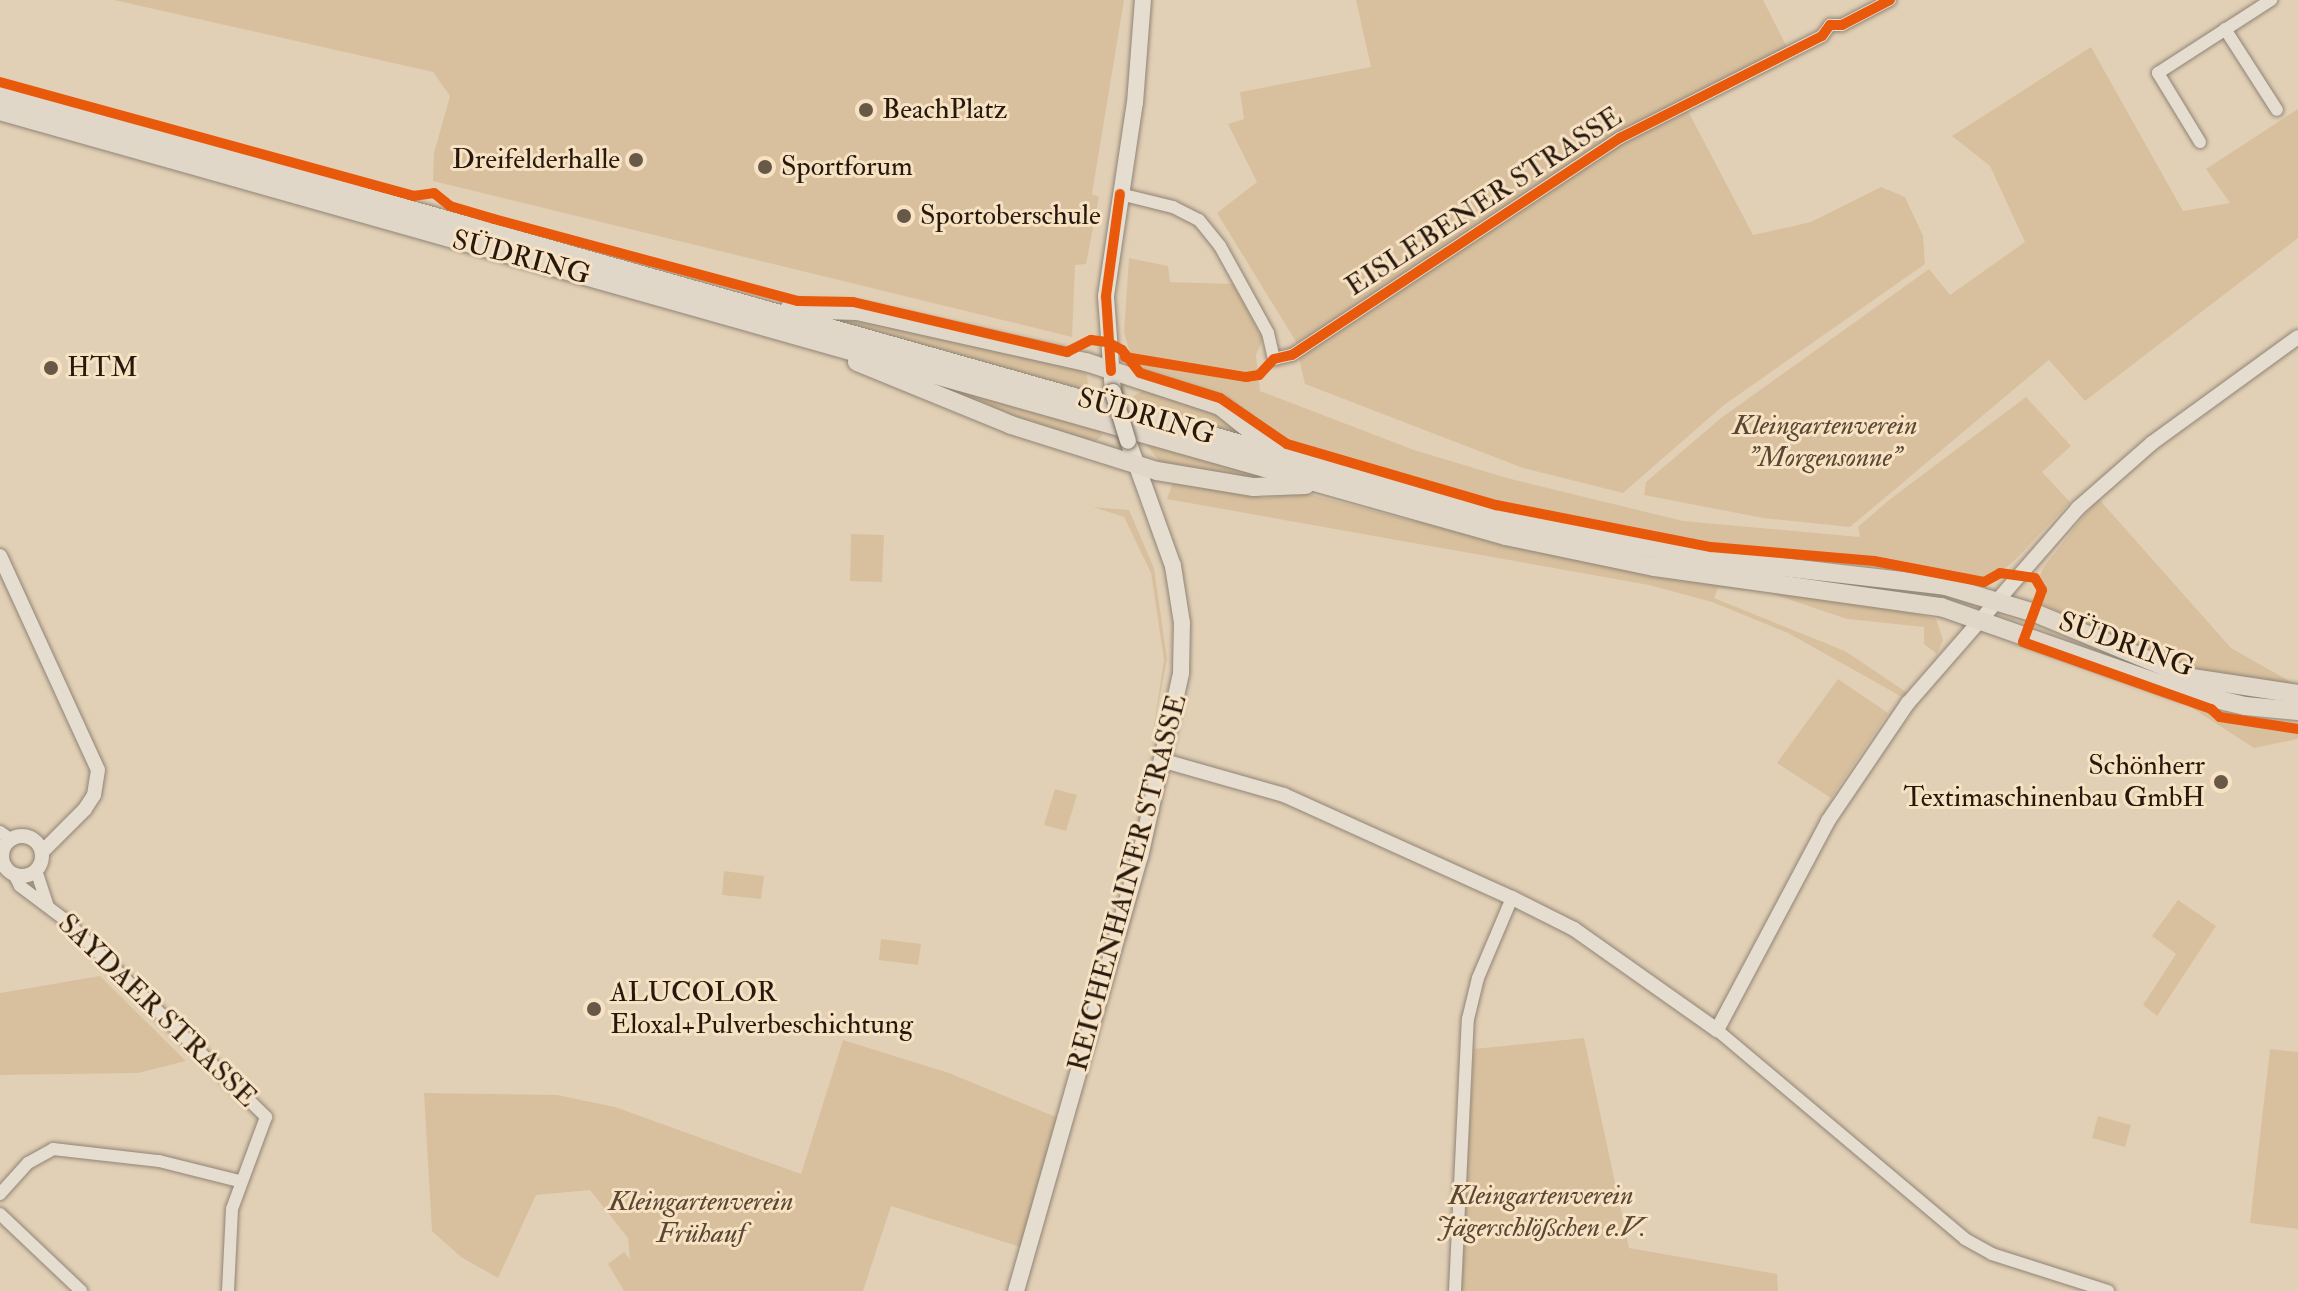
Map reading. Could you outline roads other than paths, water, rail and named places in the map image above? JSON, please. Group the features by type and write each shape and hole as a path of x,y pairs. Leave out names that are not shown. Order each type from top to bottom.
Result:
{"main road":[{"name":"REICHENHAINER STRASSE","path":"1016,1291 1164,761 1181,673 1182,623 1171,558 1134,461 1113,392 1106,296 1135,103 1143,0"},
{"name":"SÜDRING","path":"0,94 1285,457 1572,535 1720,560 1901,577 1996,600 2192,678 2298,694"},
{"name":"SÜDRING","path":"0,111 1330,486 1609,559 1910,601 1981,619 2181,691 2245,706 2298,711"},
{"path":"762,308 857,311 1111,371 1220,406 1285,457"},
{"path":"811,340 1011,425 1134,461 1157,471 1254,487 1330,486"}],"street":[{"name":"EISLEBENER STRASSE","path":"1120,194 1199,220 1220,246 1261,321 1274,359 1292,355 1620,138 1822,36 1830,25 1842,25 1890,0"},
{"path":"2200,142 2158,73 2271,0"},
{"path":"2225,29 2277,110"},
{"path":"1717,1030 1728,1018 1801,868 1870,753 1996,600 2106,481 2298,337"},
{"path":"0,556 98,770 94,795 38,847 36,870 14,874 2,850 23,836 38,847"},
{"path":"1164,761 1284,795 1574,929 1717,1030 1965,1239 1992,1254 2108,1291"},
{"name":"SAYDAER STRASSE","path":"36,870 48,906"},
{"name":"SAYDAER STRASSE","path":"14,874 20,886 48,906 266,1117 267,1124 239,1181"},
{"path":"1455,1291 1468,1019 1478,978 1512,898"},
{"path":"0,1194 28,1163 53,1149 159,1161 239,1181 228,1237 228,1291"},
{"path":"0,1214 81,1291"}],"place":[{"name":"BeachPlatz","path":"866,110"},
{"name":"Dreifelderhalle","path":"636,160"},
{"name":"Sportforum","path":"765,167"},
{"name":"Sportoberschule","path":"904,216"},
{"name":"HTM","path":"51,368"},
{"name":"Schönherr Textimaschinenbau GmbH","path":"2221,782"},
{"name":"ALUCOLOR Eloxal+Pulverbeschichtung","path":"594,1009"}],"park label":[{"name":"Kleingartenverein \"Morgensonne\"","path":"1825,442"},
{"name":"Kleingartenverein Jägerschlößchen e.V.","path":"1541,1212"},
{"name":"Kleingartenverein Frühauf","path":"701,1218"}]}
